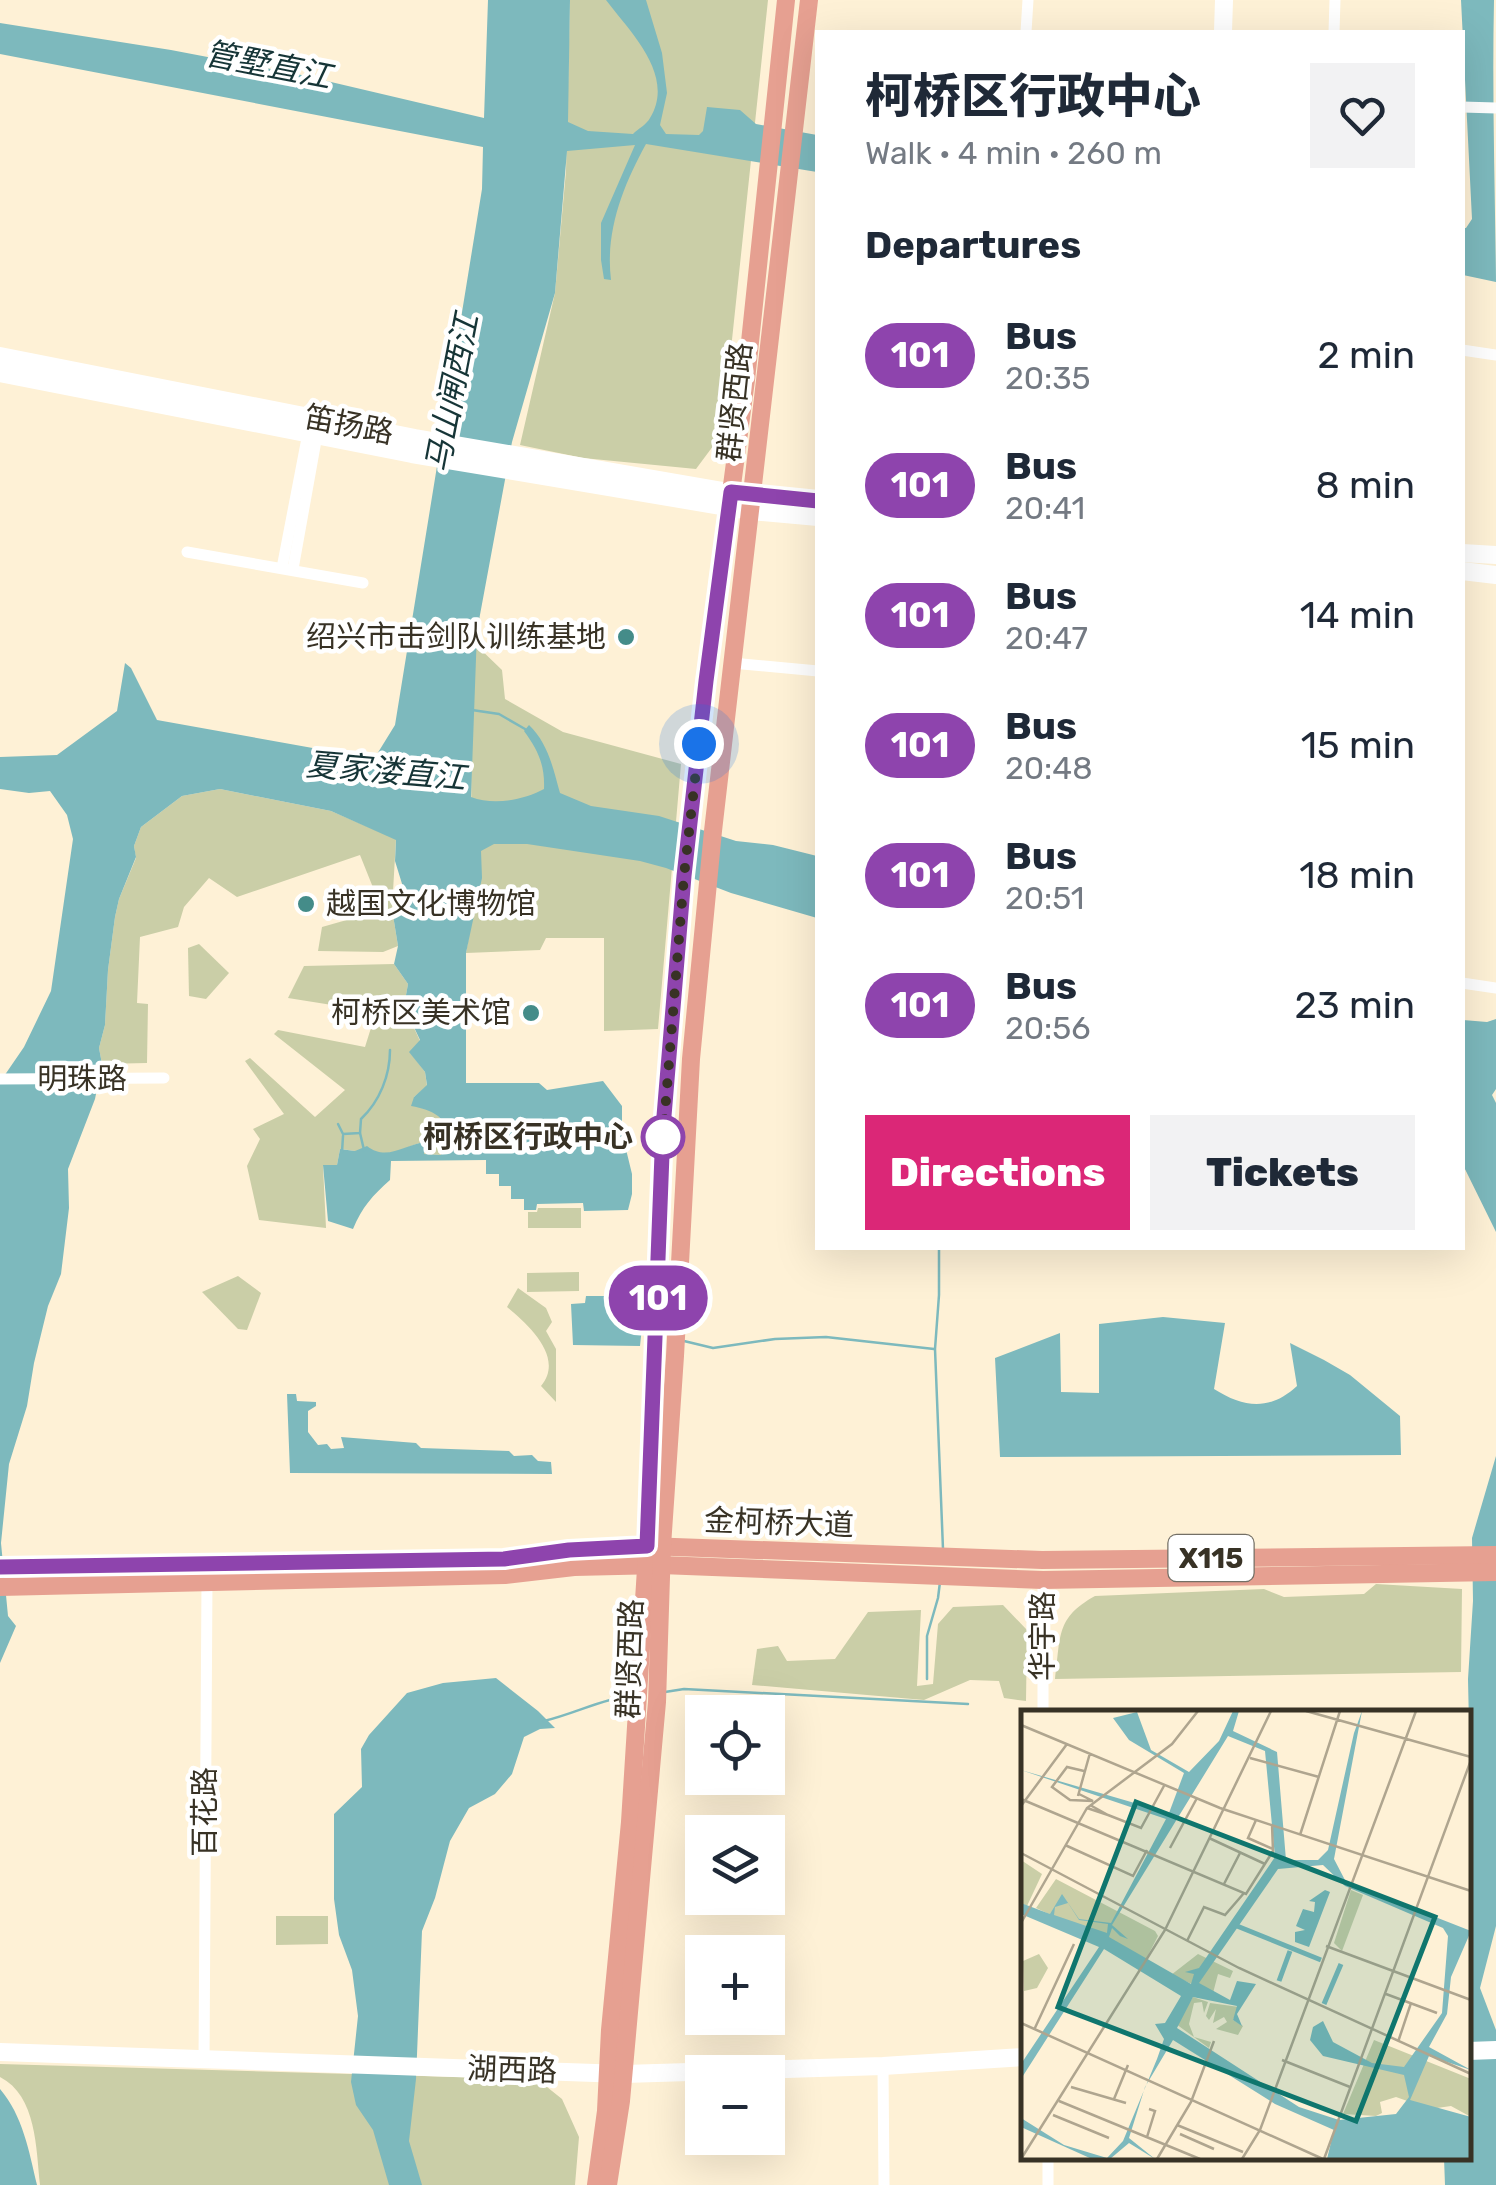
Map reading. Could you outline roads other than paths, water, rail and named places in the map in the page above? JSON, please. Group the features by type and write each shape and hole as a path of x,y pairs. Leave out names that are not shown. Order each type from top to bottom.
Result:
{"main road":[{"name":"群贤西路","path":"608,2185 637,1705 648,1679 663,1128 684,876 746,380 786,0"},
{"name":"群贤西路","path":"654,1556 675,1356 691,1059 707,885 809,0"},
{"name":"金柯桥大道","path":"0,1587 504,1559 569,1550 929,1576 1042,1580 1466,1564 1496,1555"},
{"name":"金柯桥大道","path":"654,1556 1466,1564 1496,1572"},
{"name":"金柯桥大道","path":"0,1567 207,1574"},
{"name":"群贤西路","path":"596,2185 606,2110 616,2074 657,1702 648,1679"}],"street":[{"path":"1026,30 1028,0"},
{"path":"1223,30 1224,0"},
{"path":"1334,30 1335,0"},
{"path":"1465,107 1496,108"},
{"path":"1465,350 1496,355"},
{"name":"笛扬路","path":"0,356 414,446 815,516"},
{"name":"笛扬路","path":"0,373 312,434 414,446"},
{"path":"287,568 312,434"},
{"name":"笛扬路","path":"751,504 815,502"},
{"path":"187,552 364,583"},
{"path":"1465,553 1496,556"},
{"path":"1465,571 1496,575"},
{"path":"732,663 815,671"},
{"path":"1465,983 1496,988"},
{"name":"明珠路","path":"0,1079 164,1078"},
{"name":"华宇路","path":"1042,1560 1043,1710"},
{"name":"百花路","path":"204,2059 207,1574"},
{"path":"1471,2051 1496,2050"},
{"name":"湖西路","path":"0,2052 616,2074 1021,2058"},
{"path":"883,2066 884,2185"}],"water":[{"path":"488,0 570,0 568,122 588,131 633,134 650,118 657,102 654,70 606,0 646,0 662,53 667,93 660,125 666,134 699,135 707,107 740,110 756,124 815,135 815,172 646,144 630,176 613,227 611,280 604,279 601,223 635,145 567,151 555,293 512,442 477,631 471,797 508,800 544,789 540,758 524,731 529,725 545,748 560,793 591,806 659,816 736,841 815,856 815,917 640,861 527,844 494,844 481,851 482,878 466,953 466,1083 539,1083 547,1090 603,1081 622,1106 622,1133 632,1174 628,1210 584,1211 583,1203 537,1204 536,1210 524,1210 524,1199 511,1199 511,1186 499,1186 499,1174 486,1174 486,1160 391,1161 390,1180 368,1202 353,1229 328,1221 323,1165 337,1165 340,1149 355,1151 367,1146 389,1152 426,1142 424,1154 441,1155 446,1134 437,1115 411,1106 414,1097 427,1085 425,1072 409,1052 420,1040 404,1006 408,984 394,964 398,946 392,909 403,887 395,861 396,840 331,811 220,789 182,796 141,827 134,846 136,857 115,917 105,1025 99,1048 102,1064 95,1099 68,1169 69,1208 61,1274 48,1306 27,1406 9,1464 1,1543 8,1616 16,1626 0,1663 0,1082 24,1047 51,991 73,839 67,815 50,791 0,789 0,757 57,755 117,711 125,663 157,720 374,759 395,725 482,189 483,147 0,54 0,23 297,74 484,118"},
{"path":"1461,0 1494,0 1496,282 1465,275 1465,228 1472,219"},
{"path":"1496,1019 1496,1089 1492,1095 1496,1103 1496,1232 1465,1169 1465,1020"},
{"path":"586,1296 629,1296 630,1313 642,1327 640,1346 573,1345 571,1304 585,1303"},
{"path":"1163,1317 1225,1323 1214,1389 1236,1400 1267,1403 1297,1386 1290,1343 1350,1375 1400,1416 1401,1455 1000,1457 995,1358 1060,1333 1061,1392 1099,1393 1099,1324"},
{"path":"287,1394 296,1394 297,1401 316,1402 308,1411 308,1432 318,1445 327,1444 331,1449 344,1448 341,1437 416,1443 421,1448 509,1451 514,1456 532,1455 538,1461 551,1462 552,1474 290,1473"},
{"path":"1496,1456 1496,1926 1480,1988 1496,2030 1496,2185 1445,2185 1444,2160 1471,2160 1468,1679 1472,1538"},
{"path":"496,1678 555,1728 540,1729 524,1737 512,1774 495,1794 469,1808 450,1841 422,1931 416,2079 409,2141 422,2185 389,2185 373,2130 356,2105 351,2082 358,2016 352,1970 339,1935 334,1899 334,1814 362,1787 361,1749 369,1735 407,1693 443,1683"},
{"path":"0,2089 20,2122 37,2185 0,2185"}],"waterway":[{"path":"472,710 499,714 525,729"},
{"path":"338,1124 343,1134 360,1133 361,1119 383,1087 390,1050"},
{"path":"360,1133 364,1150"},
{"path":"342,1152 343,1136"},
{"path":"939,1250 935,1349 943,1549"},
{"path":"684,1341 713,1348 826,1337 934,1349"},
{"path":"927,1679 927,1636 940,1582"},
{"path":"665,1692 684,1689 968,1704"},
{"path":"544,1721 632,1695"}],"place":[{"name":"绍兴市击剑队训练基地","path":"626,637"},
{"name":"越国文化博物馆","path":"306,904"},
{"name":"柯桥区美术馆","path":"531,1013"},
{"name":"柯桥区行政中心","path":"663,1137"}],"water label":[{"name":"管墅直江","path":"268,65"},
{"name":"马山闸西江","path":"452,393"},
{"name":"夏家溇直江","path":"386,771"}]}
